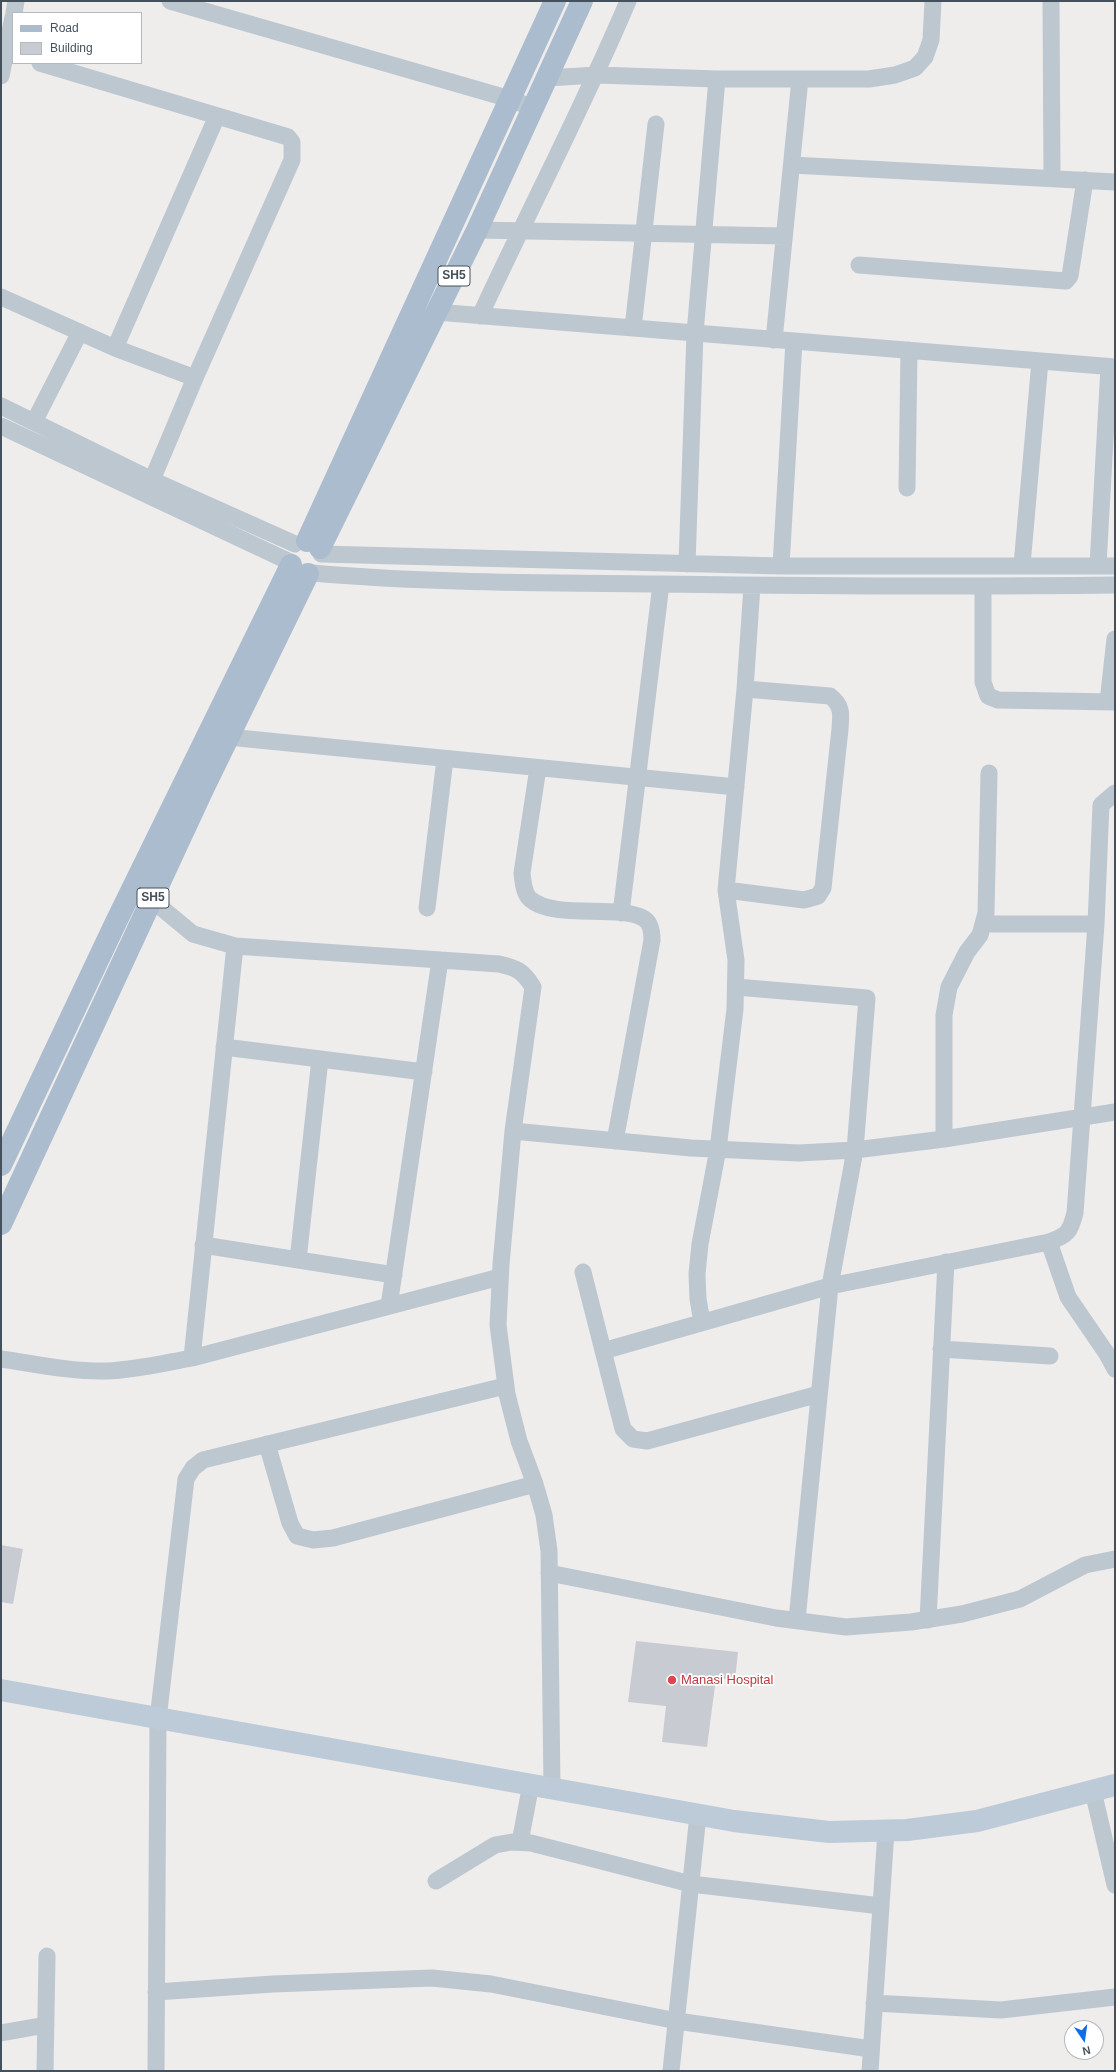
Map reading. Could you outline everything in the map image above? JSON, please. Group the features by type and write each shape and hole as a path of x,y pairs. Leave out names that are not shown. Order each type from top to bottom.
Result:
{"main road":[{"name":"SH5","path":"1,1224 228,737 305,558 510,98 555,1"},
{"name":"SH5","path":"1,1165 120,915 305,558 436,312 477,230 582,1"},
{"path":"1,1690 698,1815 734,1821 828,1832 907,1830 977,1821 1115,1784"}],"street":[{"path":"14,12 16,1"},
{"path":"170,1 510,98 533,108"},
{"path":"480,316 520,230 597,75 628,1"},
{"path":"547,78 597,75 716,79 869,79 895,75 915,68 925,57 931,40 932,1"},
{"path":"1051,1 1052,178"},
{"path":"1,76 7,57 12,24"},
{"path":"43,64 288,137 292,142 292,160 195,378 152,480"},
{"path":"687,564 695,333 716,79"},
{"path":"774,340 800,79"},
{"path":"115,348 217,116"},
{"path":"632,328 656,124"},
{"path":"792,166 1115,182"},
{"path":"860,265 1066,281 1070,276 1085,180"},
{"path":"477,230 644,232 784,236"},
{"path":"1,297 115,348 195,378"},
{"path":"436,312 1112,367 1098,566"},
{"path":"34,422 80,332"},
{"path":"781,566 794,341"},
{"path":"907,488 909,350"},
{"path":"1022,565 1040,361"},
{"path":"1,406 152,480 305,558 781,566 1115,566"},
{"path":"1,426 305,558 381,579 510,583 752,586 983,587 1115,585"},
{"path":"621,914 661,584"},
{"path":"702,1322 698,1299 698,1259 718,1149 735,1009 736,960 726,890 745,689 752,586"},
{"path":"983,587 983,682 988,696 998,700 1112,702 1115,639"},
{"path":"726,890 804,900 818,896 823,888 840,729 841,713 838,702 830,696 745,689"},
{"path":"228,737 736,787"},
{"path":"427,908 445,759"},
{"path":"538,768 522,873 525,889 530,899 544,906 570,910 621,914 644,918 649,924 652,940 615,1141"},
{"path":"944,1139 944,1015 949,987 967,952 980,935 986,913 989,773"},
{"path":"603,1351 830,1286 1049,1242 1062,1237 1070,1230 1075,1213 1096,924 1101,805 1115,793"},
{"path":"152,900 193,934 234,946 499,964 514,968 526,976 533,987 513,1131 500,1277 498,1324 505,1386 519,1441 535,1484 544,1516 549,1551 542,1786 520,1842"},
{"path":"983,924 1096,924"},
{"path":"192,1358 234,946"},
{"path":"390,1306 440,960"},
{"path":"736,987 867,998 855,1150 830,1286 797,1620"},
{"path":"224,1047 424,1072"},
{"path":"298,1260 320,1059"},
{"path":"513,1131 718,1149 799,1153 855,1150 944,1139 1115,1112"},
{"path":"1049,1242 1068,1297 1089,1325 1115,1369"},
{"path":"203,1245 394,1276"},
{"path":"928,1620 946,1262"},
{"path":"583,1272 623,1429 633,1439 646,1440 819,1394"},
{"path":"1,1359 52,1367 106,1371 143,1368 192,1358 500,1277"},
{"path":"942,1349 1050,1356"},
{"path":"156,2071 158,1719 186,1479 193,1468 203,1460 505,1386"},
{"path":"267,1444 290,1523 297,1536 313,1540 333,1538 535,1484"},
{"path":"549,1573 797,1620 846,1627 928,1620 962,1614 1020,1599 1085,1565 1115,1559"},
{"path":"1093,1791 1115,1885"},
{"path":"672,2071 698,1815"},
{"path":"870,2071 886,1831"},
{"path":"436,1881 495,1845 520,1842 531,1843 691,1884 880,1906"},
{"path":"45,2071 46,1956"},
{"path":"156,1992 273,1984 432,1978 491,1984 677,2021 871,2049"},
{"path":"874,2003 1001,2010 1115,1997"},
{"path":"1,2032 46,2025"}],"building":[{"path":"1,1545 23,1549 13,1604 1,1602"},
{"path":"636,1641 738,1652 735,1680 716,1678 707,1747 662,1742 666,1706 628,1702"}],"place":[{"name":"Manasi Hospital","path":"672,1680"}]}
